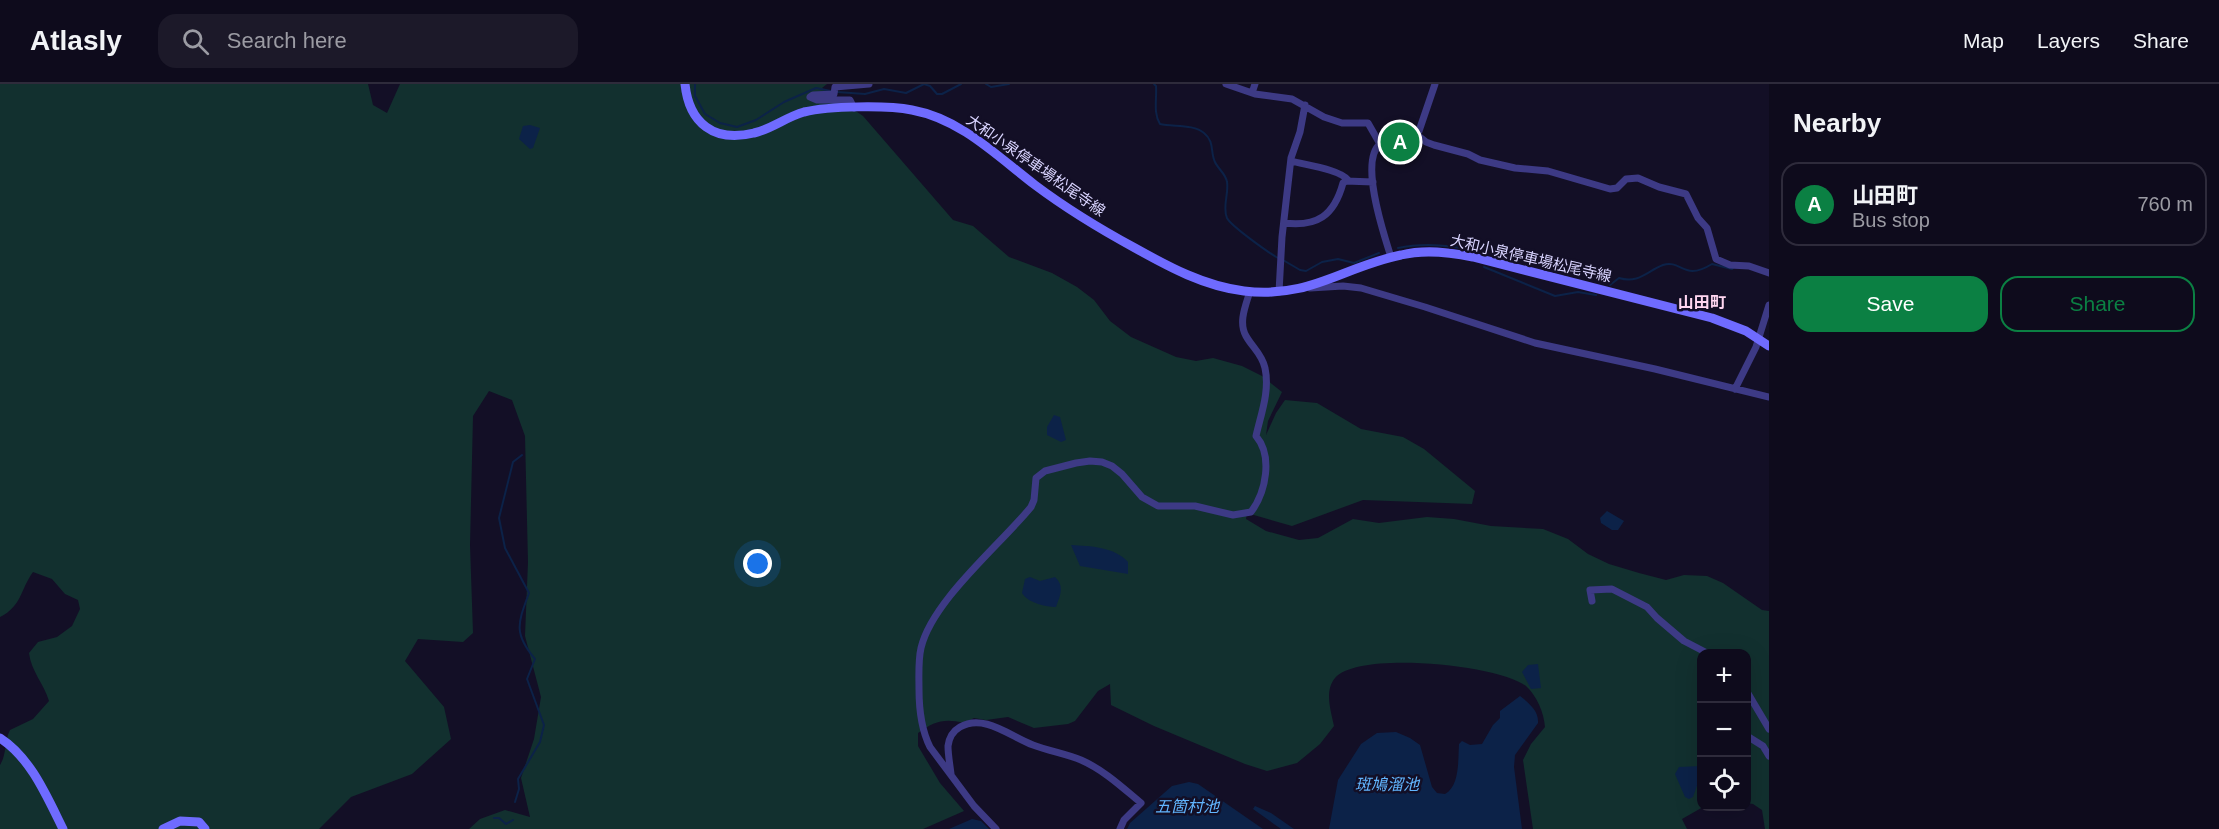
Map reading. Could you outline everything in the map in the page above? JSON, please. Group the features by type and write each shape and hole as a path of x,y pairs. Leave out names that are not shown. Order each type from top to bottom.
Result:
{"main road":[{"name":"大和小泉停車場松尾寺線","path":"685,84 689,107 700,123 715,132 727,134 753,134 804,112 854,108 905,108 939,118 975,138 1067,209 1096,227 1193,278 1221,286 1250,291 1279,292 1301,289 1390,257 1428,252 1473,256 1712,318 1736,326 1769,346"},
{"path":"0,738 12,746 40,782 63,829"},
{"path":"163,829 180,821 200,822 205,829"}],"street":[{"path":"854,108 850,100 810,98 813,94 869,84"},
{"path":"1226,84 1252,93 1292,99 1324,117 1342,123 1368,123 1380,144"},
{"path":"1252,93 1255,84"},
{"path":"1390,257 1374,198 1374,158 1380,144 1388,139 1416,134 1421,126 1435,84"},
{"path":"1279,292 1291,161 1305,105"},
{"path":"1416,134 1434,145 1505,166 1548,171 1613,189 1626,179 1638,178 1659,187 1683,193 1689,198 1698,218 1707,228 1716,259 1733,266 1749,266 1769,273"},
{"path":"1291,161 1338,173 1346,176 1348,180"},
{"path":"1284,223 1305,225 1327,213 1336,205 1343,183 1348,180 1373,182"},
{"path":"1301,289 1343,286 1361,288 1535,343 1769,397"},
{"path":"996,829 974,806 930,747 922,727 919,702 921,647 928,629 949,598 1031,507 1036,478 1040,474 1076,463 1102,462 1112,466 1142,497 1158,506 1195,506 1225,514 1241,515 1251,512 1262,488 1267,459 1256,436 1267,387 1261,357 1243,330 1243,315 1250,291"},
{"path":"1735,389 1759,338 1769,305"},
{"path":"1592,601 1590,590 1612,589 1647,607 1684,641 1699,649"},
{"path":"1751,698 1769,729"},
{"path":"951,774 948,748 949,739 954,731 973,723 995,727 1034,746 1083,761 1112,778 1141,803 1124,820 1120,829"},
{"path":"1751,738 1763,746 1769,756"}],"green space":[{"path":"0,84 368,84 373,105 387,113 400,84 827,84 822,88 863,116 953,220 973,226 1009,257 1052,273 1077,287 1094,300 1110,321 1131,337 1176,357 1196,361 1213,358 1242,366 1262,376 1282,392 1268,421 1266,435 1285,400 1317,403 1361,429 1403,437 1424,449 1475,491 1472,504 1363,500 1292,526 1247,513 1246,519 1266,531 1299,540 1318,538 1353,519 1379,523 1427,517 1491,526 1543,529 1568,539 1588,554 1609,564 1639,573 1666,580 1684,575 1707,576 1723,583 1762,610 1769,611 1769,829 1765,829 1762,810 1751,804 1751,649 1697,649 1697,810 1682,819 1687,829 1533,829 1523,760 1531,744 1545,727 1539,705 1530,690 1511,678 1488,672 1460,667 1399,663 1371,664 1349,669 1335,678 1329,695 1334,726 1320,744 1297,763 1267,771 1154,726 1111,705 1110,684 1098,691 1075,721 1068,724 1034,728 1008,717 986,720 974,718 964,723 940,722 918,733 918,746 940,783 964,811 923,829 469,829 480,819 505,810 530,817 521,778 534,739 541,697 525,636 528,562 525,436 512,400 489,391 473,416 470,545 473,633 463,642 418,639 405,661 444,707 451,739 412,774 351,797 319,829 0,829 0,765 4,757 8,734 10,730 33,719 49,701 32,666 29,653 38,642 57,637 72,626 80,609 78,600 65,594 52,579 33,572 17,603 0,617"}],"water":[{"path":"530,125 540,128 533,148 530,149 519,139 523,126"},
{"path":"1054,415 1060,417 1066,440 1061,442 1047,435 1047,427"},
{"path":"1607,511 1624,521 1618,530 1612,530 1601,523 1600,518"},
{"path":"1071,545 1102,548 1116,553 1128,562 1128,574 1080,566"},
{"path":"1030,577 1040,581 1055,577 1058,580 1061,591 1056,607 1038,604 1022,593 1025,579"},
{"path":"1538,664 1541,688 1531,689 1522,672 1528,665"},
{"name":"斑鳩溜池","path":"1520,696 1530,704 1538,719 1538,723 1515,755 1514,767 1522,829 1329,829 1338,780 1361,744 1377,733 1396,732 1410,738 1420,745 1432,787 1437,793 1445,794 1456,779 1459,744 1462,741 1470,745 1482,744 1500,718 1500,711"},
{"path":"1697,766 1697,786 1693,797 1689,799 1685,797 1675,774 1679,767"},
{"name":"五箇村池","path":"1189,782 1198,784 1263,829 1127,829 1130,823 1172,786"},
{"path":"1255,806 1271,813 1294,829 1281,829 1253,809"},
{"path":"972,819 981,821 989,829 949,829"}],"waterway":[{"path":"695,84 695,96 705,114 720,123 737,127 756,120 784,102 816,88 831,91"},
{"path":"837,92 865,94 884,89 906,93 924,84 930,86 937,94 942,94 961,84"},
{"path":"986,84 991,87 1009,84"},
{"path":"1154,84 1160,124 1195,128 1207,136 1215,162 1226,179 1227,218 1243,233 1278,258"},
{"path":"1398,248 1438,245 1478,251"},
{"path":"1283,260 1306,271 1322,262 1338,259 1354,263 1379,253"},
{"path":"1610,285 1619,278 1637,278 1669,264 1689,271 1702,269 1712,264 1732,269 1734,267"},
{"path":"1484,267 1555,296 1578,292 1596,295"},
{"path":"515,802 519,789 518,779 540,742 544,725 527,679 535,659 523,642 520,628 522,612 529,593 505,548 499,518 513,462 522,455"},
{"path":"494,818 499,818 506,824 513,820"}],"place":[{"name":"山田町","path":"1400,142"}],"district":[{"name":"山田町","path":"1702,302"}]}
